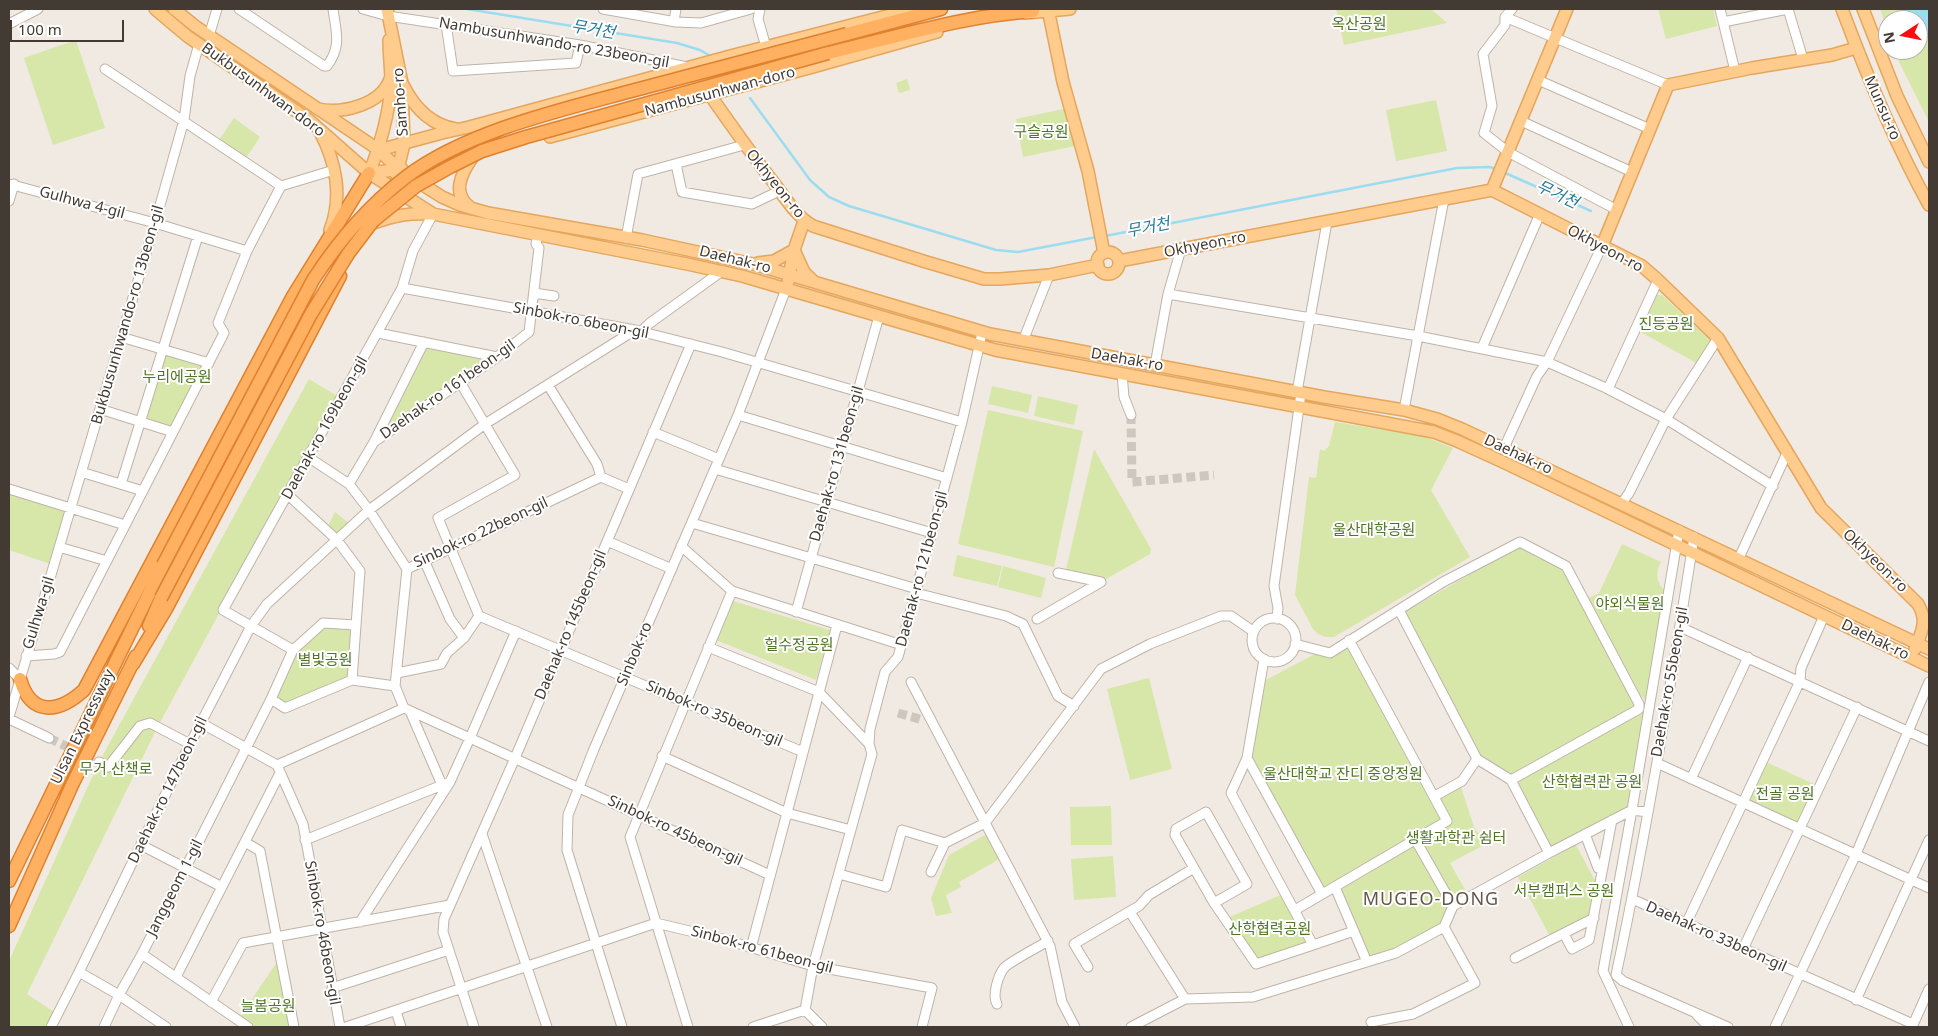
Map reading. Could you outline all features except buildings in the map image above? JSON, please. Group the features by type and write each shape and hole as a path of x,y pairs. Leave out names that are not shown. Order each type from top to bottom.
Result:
{"highway":[{"name":"Ulsan Expressway","path":"9,882 21,853 120,657 163,565 313,280 331,252 376,201 407,176 463,145 534,119 594,101 941,9"},
{"name":"Ulsan Expressway","path":"9,926 72,785 133,664 160,598 311,314 348,254 373,221 416,186 482,151 526,137 828,53 962,20 1004,13 1033,12"},
{"path":"20,679 24,693 30,701 46,707 70,702 84,690 292,298 369,173"},
{"path":"133,664 171,601 340,277 374,223 389,185"},
{"path":"120,657 142,590 160,549"}],"main road":[{"name":"Bukbusunhwan-doro","path":"155,9 199,44 317,126 369,173"},
{"name":"Bukbusunhwan-doro","path":"174,9 208,36 316,109"},
{"name":"Nambusunhwan-doro","path":"379,150 914,9"},
{"name":"Nambusunhwan-doro","path":"369,173 472,158 983,20 1048,10 1070,9"},
{"path":"1494,185 1567,9"},
{"name":"Munsu-ro","path":"1842,9 1856,48 1898,146 1929,204"},
{"name":"Munsu-ro","path":"1863,9 1897,96 1929,162"},
{"path":"1048,10 1063,82 1088,171 1103,249 1098,258 1098,265 1101,272 1112,273 1118,269 1119,261 1113,253 1103,249"},
{"name":"Samho-ro","path":"369,173 379,150 390,95 388,12"},
{"name":"Samho-ro","path":"388,12 402,83 404,144 398,169 389,185"},
{"path":"1602,246 1668,85 1735,71 1832,55 1856,48"},
{"path":"316,109 343,110 365,103 380,94 389,83 391,77"},
{"path":"402,83 418,109 426,116 446,127 462,129"},
{"name":"Okhyeon-ro","path":"710,95 744,145 804,221 826,230 970,276 1000,279 1049,275 1098,265"},
{"name":"Daehak-ro","path":"316,109 379,150 398,169 450,201 473,209 753,264 982,332 1023,341 1299,393 1404,410 1437,419 1622,503 1929,649"},
{"path":"317,126 329,150 334,170 337,206 325,243"},
{"path":"472,158 462,172 459,185 464,201 473,209"},
{"name":"Daehak-ro","path":"369,173 433,214 722,271 979,346 1298,408 1434,432 1457,441 1929,666"},
{"name":"Okhyeon-ro","path":"1119,261 1444,200 1494,185 1540,216 1642,266 1718,338 1821,508 1918,604 1926,619 1911,657"},
{"path":"374,223 407,213 433,214"},
{"path":"786,289 794,250 804,221"},
{"path":"753,264 774,261 794,250"},
{"path":"794,250 804,272 813,282"},
{"path":"1236,396 1251,397 1255,396 1258,392 1256,387 1238,381"},
{"path":"1356,418 1342,413 1337,406 1344,403 1358,403"}],"street":[{"path":"9,24 38,9"},
{"path":"208,36 217,9"},
{"path":"239,9 324,66 327,66 335,55 338,43 333,9"},
{"name":"Nambusunhwando-ro 23beon-gil","path":"363,9 580,45 690,67"},
{"path":"603,9 674,21 701,23 721,13 751,9"},
{"path":"674,21 676,9"},
{"path":"760,9 758,19 766,47"},
{"path":"1504,13 1512,9"},
{"path":"1720,9 1735,71"},
{"path":"1723,22 1788,9 1803,59"},
{"path":"1504,13 1555,38 1668,85"},
{"path":"1504,13 1505,26 1484,54 1492,106 1484,133 1508,152 1617,210"},
{"path":"446,24 453,71 576,64 580,45"},
{"name":"Bukbusunhwando-ro 13beon-gil","path":"70,509 184,120 190,76 199,44"},
{"path":"105,69 281,186"},
{"path":"1538,80 1650,129"},
{"path":"1521,121 1632,172"},
{"path":"626,238 638,174 744,145"},
{"path":"676,164 682,192 752,204 779,191"},
{"path":"26,656 60,652 224,333 218,323 247,251 281,186 334,170"},
{"path":"9,201 11,184"},
{"name":"Gulhwa 4-gil","path":"11,184 155,223 247,251"},
{"path":"1404,410 1444,200"},
{"name":"Daehak-ro 169beon-gil","path":"250,626 223,610 402,288 413,251 433,214"},
{"path":"1482,348 1540,216"},
{"path":"1277,619 1278,608 1274,586 1299,393 1326,222"},
{"name":"Daehak-ro 161beon-gil","path":"349,484 374,442 497,357 529,332 539,248 536,244 538,234"},
{"path":"121,484 198,236"},
{"path":"1504,448 1537,376 1547,362 1602,246"},
{"path":"1155,365 1168,294 1181,249"},
{"name":"Daehak-ro 147beon-gil","path":"51,1027 250,626 267,604 369,510 485,424 638,331 722,271"},
{"path":"1023,341 1049,275"},
{"path":"1608,389 1658,280"},
{"name":"Sinbok-ro 6beon-gil","path":"402,288 638,331 858,390 962,422"},
{"name":"Sinbok-ro","path":"622,1027 566,850 568,815 625,677 738,416 786,289"},
{"path":"534,294 554,296"},
{"path":"1168,294 1418,336 1547,362 1608,389 1666,419 1773,486"},
{"name":"Daehak-ro 131beon-gil","path":"796,612 879,316"},
{"name":"Daehak-ro 121beon-gil","path":"806,1010 814,966 872,754 869,744 870,729 885,672 898,657 902,644 962,422 982,332"},
{"path":"378,333 497,357"},
{"path":"121,337 209,363"},
{"path":"1622,503 1629,493 1666,419 1718,338"},
{"path":"374,442 424,342"},
{"name":"Daehak-ro 145beon-gil","path":"474,1027 443,932 444,919 515,758 690,344"},
{"path":"1122,374 1124,397 1131,415"},
{"path":"397,673 441,664 448,653 464,638 479,616 438,518 515,475 460,382"},
{"path":"548,385 597,464 601,477 629,489"},
{"path":"100,409 173,432"},
{"path":"738,416 947,478"},
{"path":"653,432 719,458"},
{"path":"1738,558 1787,453"},
{"path":"308,457 349,484 369,510 407,569"},
{"path":"714,469 932,533"},
{"path":"81,472 143,491"},
{"name":"Sinbok-ro 22beon-gil","path":"407,709 396,686 407,569 601,477"},
{"path":"9,489 125,526"},
{"path":"287,494 337,540 360,571 352,680"},
{"name":"Gulhwa-gil","path":"9,718 12,696 20,679 70,509"},
{"path":"692,523 916,591 1006,616 1023,624 1058,696 1074,706"},
{"path":"1630,1027 1603,971 1679,530"},
{"name":"Daehak-ro 55beon-gil","path":"1693,1011 1623,981 1616,974 1657,763 1694,537"},
{"path":"607,541 672,569"},
{"path":"1295,644 1330,652 1443,582 1520,542 1566,566 1639,704 1639,709"},
{"path":"682,546 732,591 902,644"},
{"path":"59,547 107,561"},
{"path":"424,560 450,619 464,638"},
{"path":"1037,619 1101,582 1058,573"},
{"path":"688,1027 630,837 732,591"},
{"path":"1400,610 1477,759 1511,780 1549,852"},
{"name":"Sinbok-ro 35beon-gil","path":"479,616 803,752"},
{"path":"931,872 945,843 985,822 1101,669 1150,644 1221,616 1230,616 1254,632"},
{"path":"1686,924 1800,681 1801,668 1824,616"},
{"path":"1277,619 1286,622 1291,627 1295,634 1295,644 1290,655 1277,662 1264,659 1254,648 1252,642 1254,632 1260,623 1266,620 1277,619"},
{"path":"246,748 293,650 323,623 356,624"},
{"path":"751,948 837,625"},
{"path":"250,626 293,650"},
{"path":"1680,627 1929,741"},
{"path":"360,922 446,783 470,738 516,631"},
{"path":"1295,910 1447,821 1436,796 1349,640"},
{"path":"708,647 819,692 869,744"},
{"path":"1692,779 1748,657"},
{"path":"1264,659 1247,758 1231,794 1313,945"},
{"path":"9,668 20,679"},
{"path":"271,699 285,708 352,680 396,686"},
{"path":"911,682 1048,941 1062,1002 1075,1027"},
{"name":"Daehak-ro 33beon-gil","path":"1776,1027 1856,854 1929,682"},
{"path":"1511,780 1650,703"},
{"path":"1743,949 1856,707"},
{"path":"407,709 446,783"},
{"path":"176,977 245,842 278,769 407,709 579,788"},
{"path":"9,718 49,738"},
{"path":"923,720 933,723"},
{"path":"99,762 108,767 140,726 150,723 190,744"},
{"path":"201,723 246,748 278,769"},
{"name":"Janggeom 1-gil","path":"104,1027 246,748"},
{"path":"662,756 787,814 851,830"},
{"path":"1247,758 1322,894"},
{"path":"1436,796 1462,781 1477,759"},
{"path":"1657,763 1929,888"},
{"name":"Sinbok-ro 46beon-gil","path":"278,769 303,824 340,1027"},
{"name":"Sinbok-ro 46beon-gil","path":"305,840 446,783"},
{"name":"Sinbok-ro 45beon-gil","path":"579,788 770,875"},
{"path":"1131,1027 1185,999 1253,997 1396,953 1444,926 1453,906 1549,852 1632,810 1648,812"},
{"path":"1214,903 1247,884 1206,812 1176,829 1175,836 1214,903 1256,964 1354,931"},
{"path":"1564,934 1572,949 1589,940 1612,820"},
{"path":"839,874 886,887 902,830 945,843"},
{"path":"482,834 547,1027"},
{"path":"1585,834 1598,868 1603,868"},
{"path":"1416,839 1453,906"},
{"path":"1856,1000 1929,840"},
{"path":"245,842 260,852 294,1027"},
{"path":"141,846 222,887"},
{"path":"1088,967 1074,944 1130,912 1139,906 1149,895 1194,868"},
{"path":"1335,887 1367,962"},
{"name":"Daehak-ro 33beon-gil","path":"1632,899 1800,975"},
{"path":"211,1002 244,943 450,905"},
{"path":"1130,912 1185,999"},
{"path":"1515,958 1594,918"},
{"path":"346,1027 656,922"},
{"name":"Sinbok-ro 61beon-gil","path":"656,922 814,966 932,988 922,1027"},
{"path":"1371,1022 1413,1014 1475,983 1444,926"},
{"path":"997,1004 994,993 1004,968 1048,941"},
{"path":"332,988 449,950"},
{"path":"142,954 248,1027"},
{"path":"79,972 119,995 166,1027"},
{"path":"1800,975 1912,1026 1929,989"},
{"path":"396,1010 401,1027"},
{"path":"753,1027 806,1010 822,1027"},
{"path":"1693,1011 1709,1027"},
{"path":"1693,1011 1728,1027"}],"green space":[{"name":"옥산공원","path":"1336,9 1431,9 1447,23 1344,45"},
{"path":"1658,9 1713,9 1717,26 1666,39"},
{"path":"1929,9 1929,122 1899,60 1928,60 1928,10 1880,10"},
{"path":"76,40 105,128 53,145 24,58"},
{"path":"907,79 910,90 899,93 896,83"},
{"path":"1436,100 1447,151 1396,161 1386,110"},
{"name":"구슬공원","path":"1068,108 1075,146 1023,157 1016,119"},
{"path":"234,118 260,137 244,161 217,143"},
{"name":"진등공원","path":"1657,295 1662,295 1714,343 1700,365 1639,331"},
{"path":"424,342 497,357 374,442"},
{"name":"누리에공원","path":"163,349 209,363 173,432 141,422"},
{"name":"무거 산책로","path":"309,379 337,396 157,728 27,994 54,1012 46,1027 9,1027 9,961 99,762"},
{"path":"992,386 1032,395 1028,413 988,404"},
{"path":"1038,396 1078,405 1074,425 1034,416"},
{"path":"988,410 1083,431 1054,567 958,544"},
{"name":"울산대학공원","path":"1335,422 1423,436 1453,448 1431,490 1470,557 1334,637 1326,637 1318,634 1313,629 1295,595 1309,477 1316,478 1320,449 1324,451 1329,446"},
{"path":"1094,449 1151,549 1150,554 1101,582 1065,574"},
{"path":"9,489 70,509 53,565 9,550"},
{"path":"335,512 350,524 338,535 328,526"},
{"name":"야외식물원","path":"1622,544 1661,562 1658,570 1658,581 1666,592 1648,698 1645,699 1641,696 1589,598 1599,593"},
{"path":"1520,545 1564,569 1600,635 1635,706 1511,777 1481,759 1405,612"},
{"path":"957,555 1002,566 997,586 953,576"},
{"path":"1003,566 1046,578 1041,598 998,587"},
{"name":"헐수정공원","path":"733,601 830,630 816,680 716,640"},
{"name":"별빛공원","path":"324,625 353,627 349,678 285,704 276,696 298,651"},
{"name":"울산대학교 잔디 중앙정원","path":"1349,640 1447,821 1322,894 1247,758 1260,683 1313,655 1315,649 1330,653"},
{"path":"1149,678 1172,769 1130,780 1107,689"},
{"name":"산학협력관 공원","path":"1642,713 1644,715 1630,807 1551,848 1517,782"},
{"name":"전골 공원","path":"1766,762 1816,785 1798,825 1747,800"},
{"name":"생활과학관 쉼터","path":"1461,787 1474,827 1486,844 1450,863 1467,893 1454,901 1419,840 1450,821 1438,799"},
{"path":"1111,806 1112,845 1071,845 1070,807"},
{"path":"990,832 1003,857 959,882 961,887 946,895 952,913 936,916 931,898 949,855"},
{"path":"1414,842 1451,906 1443,924 1394,951 1367,959 1337,888"},
{"name":"서부캠퍼스 공원","path":"1576,845 1599,888 1594,918 1552,940 1518,877"},
{"path":"1113,856 1116,897 1074,900 1071,859"},
{"name":"산학협력공원","path":"1285,893 1313,945 1256,964 1225,919"},
{"name":"늘봄공원","path":"279,959 291,1027 254,1027 240,1017"}],"water":[{"path":"1929,9 1929,36 1928,10 1906,10"}],"waterway":[{"name":"무거천","path":"467,9 677,43 700,50 712,57"},
{"name":"무거천","path":"750,98 810,180 829,197 849,206 996,250 1018,252 1097,237"},
{"name":"무거천","path":"1105,236 1457,168 1490,167 1498,170"},
{"name":"무거천","path":"1503,172 1591,211"}],"tunnel":[{"path":"1131,415 1132,482 1214,475"},
{"path":"898,713 923,720"},
{"path":"49,738 99,762"}],"district":[{"name":"MUGEO-DONG","path":"1431,900"}]}
